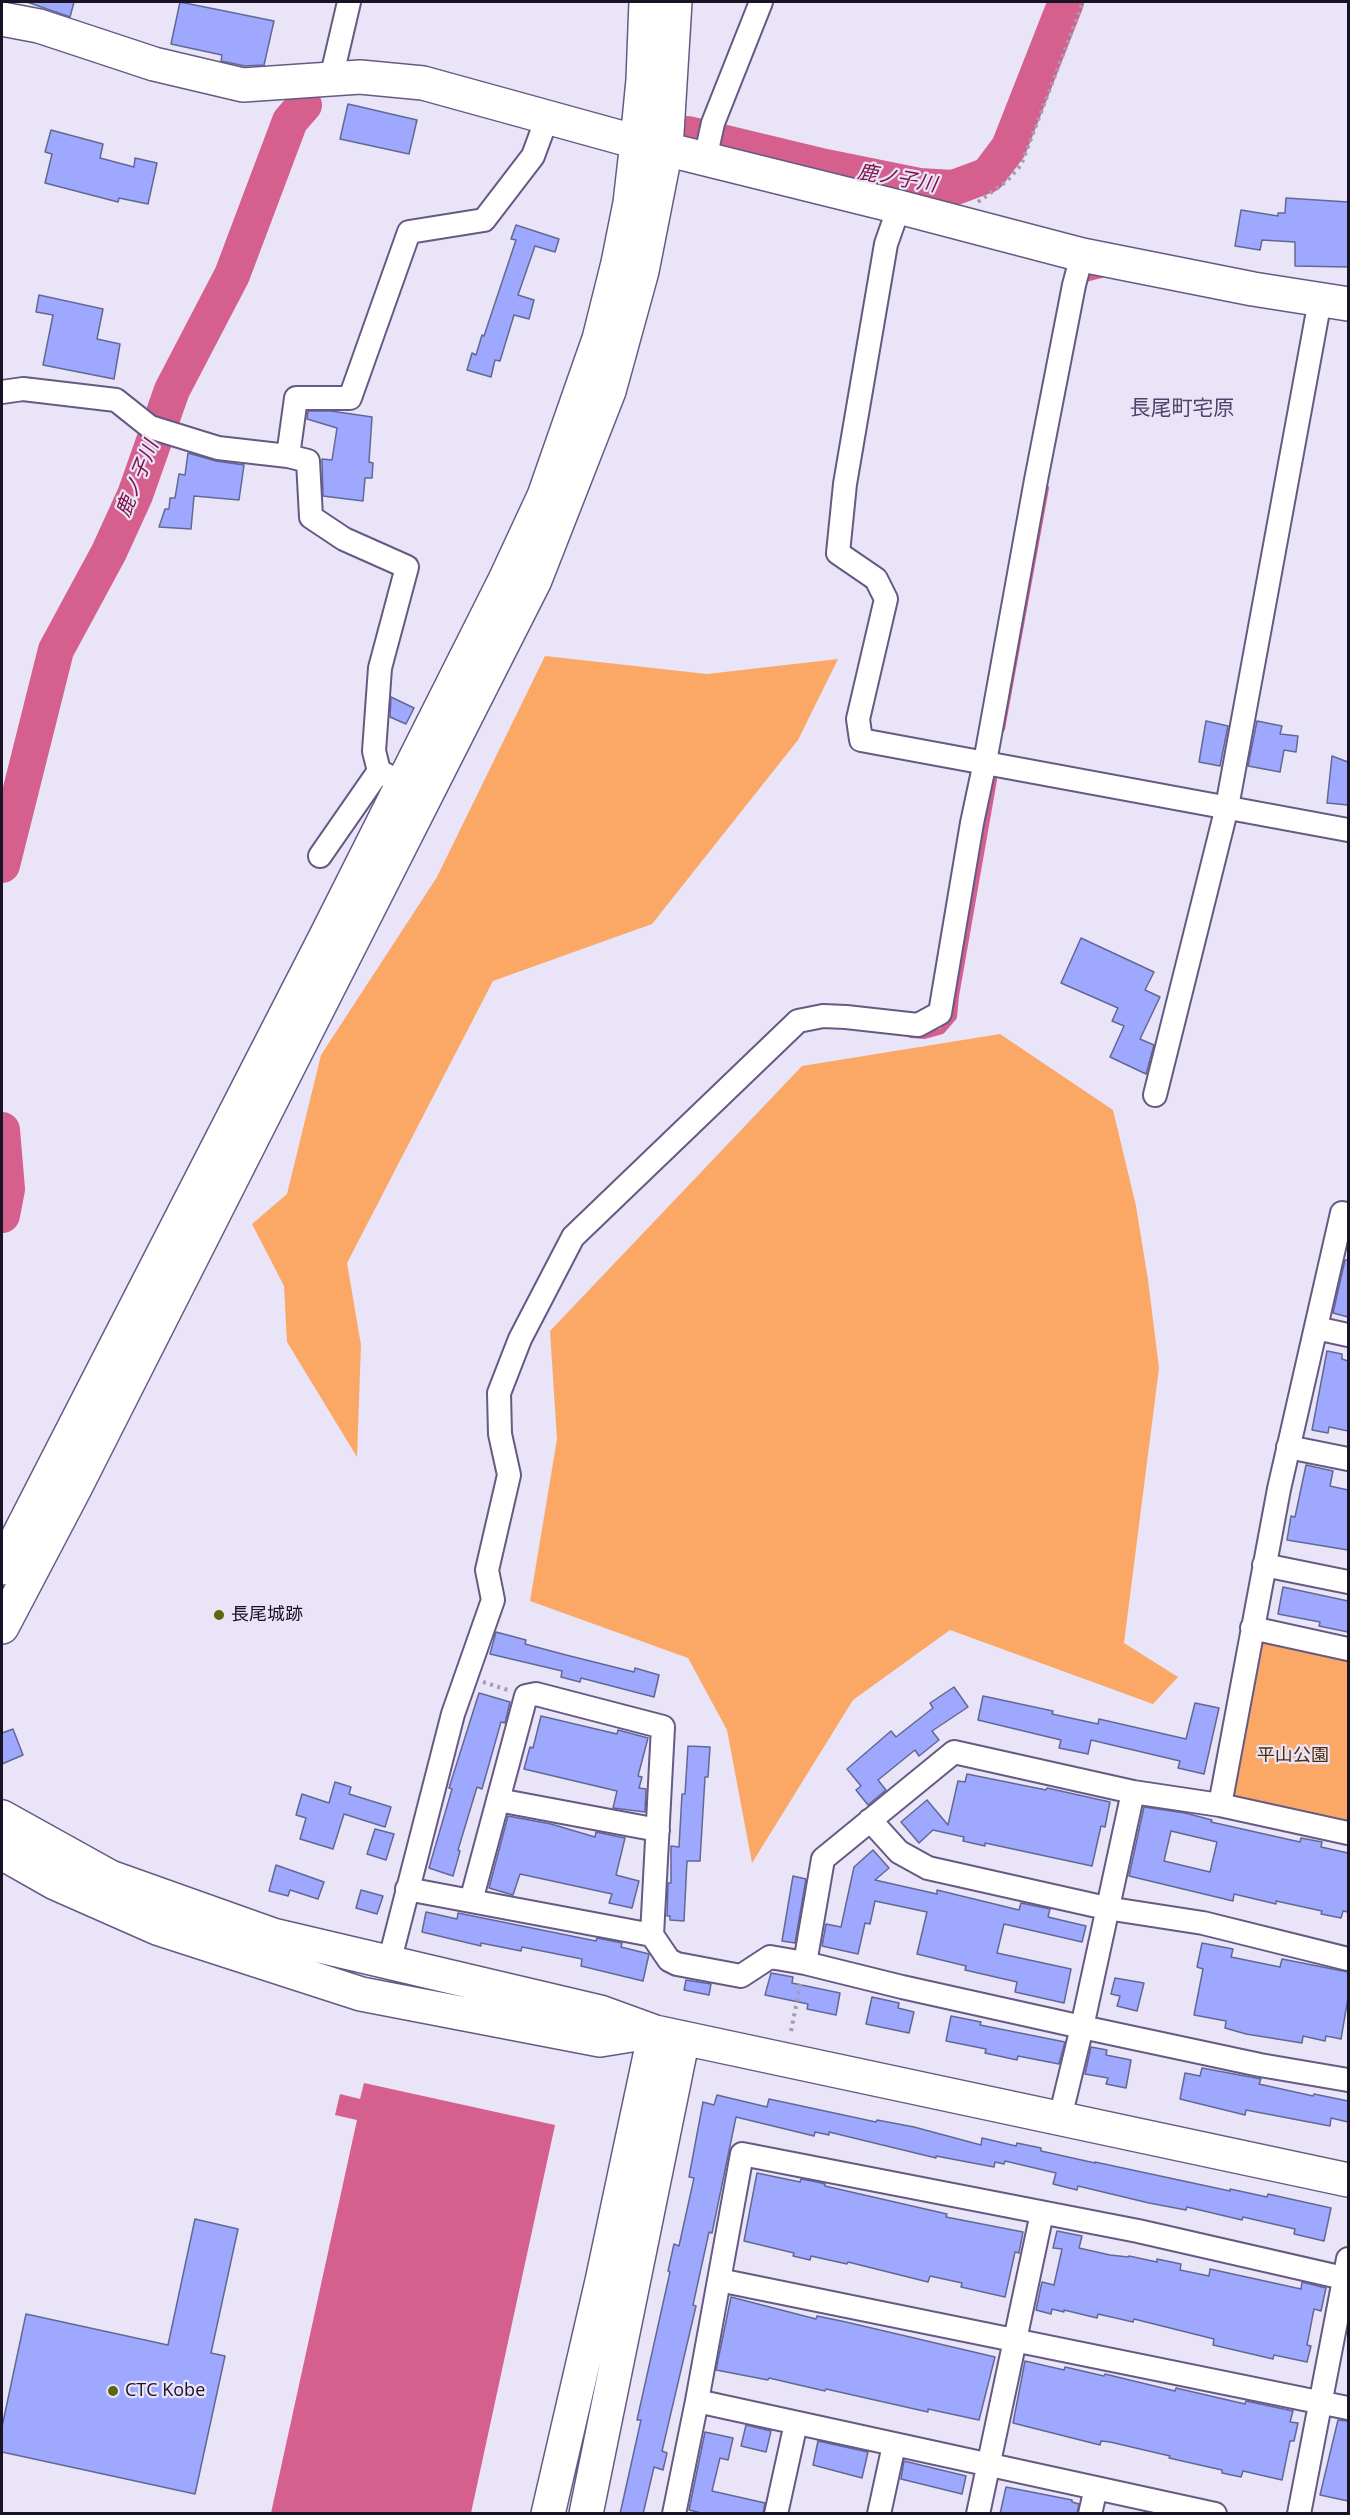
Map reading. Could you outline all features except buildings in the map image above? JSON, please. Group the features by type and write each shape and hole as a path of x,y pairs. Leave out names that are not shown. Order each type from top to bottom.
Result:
{"street":[{"path":"331,79 349,2"},
{"path":"646,2 652,145"},
{"path":"2,1568 402,783 510,569 544,496 599,339 630,203 652,145 675,2"},
{"path":"706,152 712,123 761,2"},
{"path":"2,19 39,26 154,64 243,85 360,77 423,83 652,145 706,152 899,207 1082,255 1334,302 1227,807 1155,1095"},
{"path":"288,456 296,398 350,398 409,232 484,220 533,156 547,118"},
{"path":"899,207 886,244 844,484 838,553 876,579 886,599 858,719 861,740 1348,830"},
{"path":"389,1963 453,1714 493,1599 487,1570 509,1474 500,1434 499,1394 520,1339 573,1237 798,1021 835,1016 883,1019 918,1025 939,1013 1034,491 1074,285 1082,255"},
{"path":"2,392 23,389 116,400 150,427 218,448 288,456 308,461 311,517 344,539 406,567 380,668 374,751 402,783"},
{"path":"320,856 402,783"},
{"path":"2,1627 79,1480 402,783"},
{"path":"1220,1805 1288,1447 1342,1213 1348,1214"},
{"path":"1316,1328 1348,1335"},
{"path":"1288,1447 1348,1459"},
{"path":"1264,1565 1348,1582"},
{"path":"1252,1628 1348,1648"},
{"path":"471,1901 526,1696 536,1694 663,1727 652,1935 669,1960 677,1965 741,1977 770,1957 1260,2065 1348,2080"},
{"path":"805,1963 823,1859 954,1752 1133,1792 1220,1805 1348,1833"},
{"path":"1060,2118 1133,1792"},
{"path":"498,1800 658,1830"},
{"path":"2,1817 110,1877 273,1935 600,2012 669,2035 1348,2180"},
{"path":"870,1820 900,1852 928,1868 1106,1908 1203,1923 1348,1959"},
{"path":"2,1853 55,1883 158,1928 361,1994 600,2040 669,2035"},
{"path":"407,1889 652,1935"},
{"path":"548,2514 602,2281 669,2035"},
{"path":"586,2514 669,2035"},
{"path":"674,2514 742,2154 1347,2272 1299,2514"},
{"path":"978,2514 1042,2213"},
{"path":"719,2280 1348,2408"},
{"path":"697,2401 1200,2512"},
{"path":"776,2514 796,2423"},
{"path":"879,2514 894,2445"},
{"path":"1090,2514 1095,2488"}],"path":[{"path":"954,221 1007,181 1021,165 1083,2"},
{"path":"466,1677 526,1696"},
{"path":"791,2031 805,1963"}],"green space":[{"path":"545,656 707,674 838,659 798,740 652,924 493,981 347,1263 361,1345 357,1457 287,1342 284,1286 252,1224 287,1194 321,1055 437,877"},
{"path":"1000,1034 1113,1110 1136,1206 1159,1368 1124,1643 1178,1677 1153,1704 950,1630 853,1700 752,1863 727,1730 688,1658 530,1601 557,1439 550,1331 802,1066"},
{"name":"平山公園","path":"1260,1641 1348,1659 1348,1824 1228,1799"}],"shaded area":[{"path":"364,2083 555,2125 471,2513 271,2513 357,2120 335,2115 340,2094 360,2099"}],"waterway":[{"name":"鹿ノ子川","path":"688,134 825,167 919,186 953,188 988,175 1009,147 1066,2"},
{"name":"鹿ノ子川","path":"2,865 56,650 109,552 135,495 172,390 232,275 290,121 304,105"},
{"path":"1083,283 1085,279 1105,274"},
{"path":"1002,729 1046,488"},
{"path":"911,1035 924,1036 942,1031 954,1017 994,780"},
{"name":"鹿ノ子川","path":"2,1130 7,1189 2,1215"}],"place":[{"name":"長尾城跡","path":"219,1615"},
{"name":"CTC Kobe","path":"113,2391"}],"district":[{"name":"長尾町宅原","path":"1182,409"}]}
